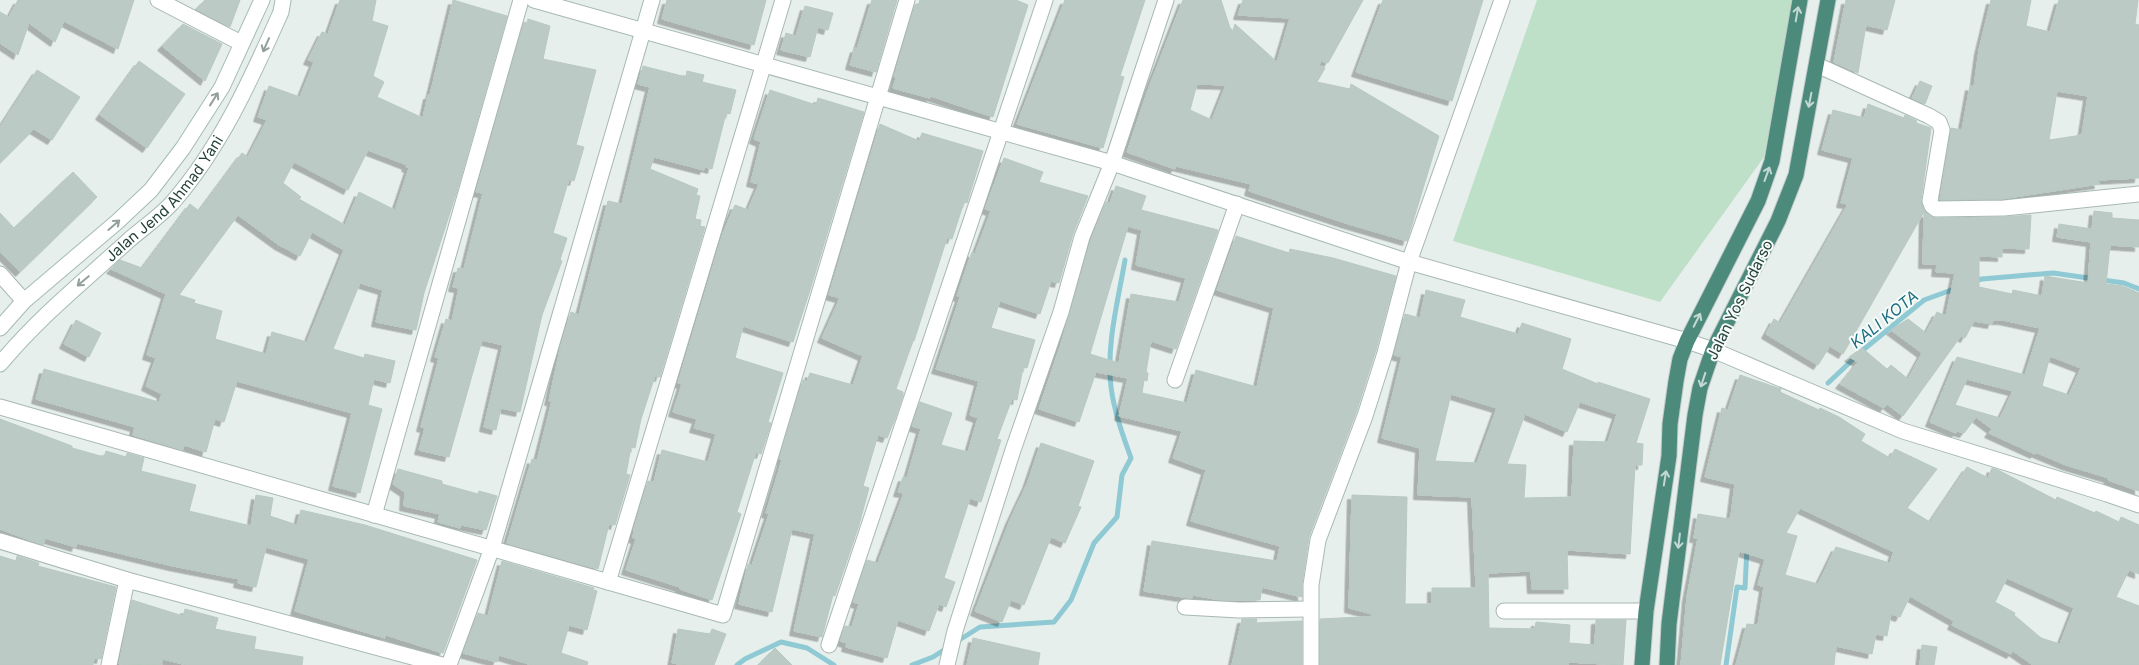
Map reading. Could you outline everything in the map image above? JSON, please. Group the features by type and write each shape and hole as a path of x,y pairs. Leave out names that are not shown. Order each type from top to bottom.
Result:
{"highway":[{"name":"Jalan Yos Sudarso","path":"1642,665 1646,611 1669,456 1670,424 1680,359 1687,341 1758,201 1772,161 1800,0"},
{"name":"Jalan Yos Sudarso","path":"1667,665 1669,624 1694,415 1700,388 1713,350 1760,259 1788,199 1796,175 1828,0"}],"street":[{"path":"158,0 241,42"},
{"name":"Jalan Jend Ahmad Yani","path":"0,328 24,301 117,222 151,190 183,148 222,87 241,42 262,0"},
{"name":"Jalan Jend Ahmad Yani","path":"0,364 28,332 65,295 171,204 210,152 242,98 281,12 284,0"},
{"path":"374,515 521,0"},
{"path":"534,0 1112,163 1409,262 1687,341 1713,350 1902,431 2107,494 2139,506"},
{"path":"448,665 492,548 652,0"},
{"path":"608,582 783,0"},
{"path":"0,407 723,615 907,0"},
{"path":"829,645 1045,0"},
{"path":"947,665 955,631 1013,450 1061,312 1082,237 1112,163 1166,0"},
{"path":"1311,665 1310,609 1313,561 1318,540 1365,416 1385,353 1409,262 1502,0"},
{"path":"1817,66 1930,116 1939,122 1942,130 1930,201 1936,209 2004,208 2139,194"},
{"path":"1175,380 1237,204"},
{"path":"0,274 24,301"},
{"path":"0,541 128,580 442,665"},
{"path":"109,665 128,580"},
{"path":"1185,607 1239,610 1310,609"},
{"path":"1504,611 1646,611"}],"green space":[{"path":"1537,0 1795,0 1764,157 1660,302 1453,241"}],"building":[{"path":"18,0 134,0 118,49 64,21 55,42 29,23 18,55 0,43 0,12 9,17"},
{"path":"205,0 240,0 230,27 196,9"},
{"path":"340,0 376,0 372,21 388,26 373,76 384,82 377,97 423,118 453,0 507,16 457,191 424,293 416,330 376,322 383,290 360,283 333,349 364,358 365,354 395,361 390,383 374,379 368,405 382,409 360,493 333,486 352,413 237,381 224,422 215,419 206,452 184,445 183,450 133,435 135,427 36,399 44,369 159,402 162,394 146,386 156,358 147,355 166,294 111,269 120,260 142,268 190,204 199,211 242,153 248,157 267,120 258,117 269,86 300,97 314,62 308,60 322,32 328,34","holes":["368,150 407,165 406,167 409,168 395,210 359,192 345,225 299,199 301,197 283,183 294,162 348,190","238,215 279,245 300,256 312,232 344,250 307,342 272,332 266,354 215,339 222,311 194,303 195,300 179,295"]},
{"path":"667,0 766,0 754,45 662,19"},
{"path":"872,0 897,0 876,72 850,65 855,48 857,49"},
{"path":"920,0 1016,0 1028,5 993,117 931,96 930,98 893,88 896,78 894,77 915,5 918,6"},
{"path":"1065,0 1145,0 1120,76 1124,77 1103,148 1017,124"},
{"path":"1183,0 1221,0 1232,34 1235,24 1277,62 1290,18 1238,15 1243,0 1363,0 1328,63 1321,61 1319,65 1325,68 1317,82 1350,89 1351,84 1439,136 1407,241 1345,223 1249,191 1251,184 1176,166 1175,169 1127,152 1148,90","holes":["1197,84 1226,85 1212,120 1190,110"]},
{"path":"1383,0 1483,0 1452,101 1356,72"},
{"path":"1846,0 1895,0 1887,30 1866,25 1858,73 1834,62"},
{"path":"1991,0 2031,0 2026,26 2050,32 2059,0 2138,0 2135,24 2139,25 2139,178 2098,180 2099,184 2001,199 1940,200 1951,128 1962,130 1970,86 1974,87 1979,50","holes":["2057,91 2088,96 2082,135 2049,140"]},
{"path":"805,6 833,13 828,30 818,27 810,57 781,50 786,33 796,36"},
{"path":"528,19 550,26 543,59 596,70 576,145 584,147 574,181 569,179 553,233 567,238 560,260 562,261 542,315 520,412 501,408 496,430 484,427 503,345 482,340 449,457 419,450 425,428 421,427 439,358 435,357 446,319 452,321 459,288 453,287 458,268 464,269 483,193 476,192 524,22 527,23"},
{"path":"183,24 222,44 205,81 162,46"},
{"path":"139,61 185,94 147,148 100,115"},
{"path":"643,66 686,77 687,71 704,75 702,82 736,90 730,114 726,113 712,169 705,167 704,170 654,157 650,169 698,189 696,195 700,196 695,219 701,220 700,226 705,227 660,377 655,376 641,419 635,448 631,447 626,474 630,475 615,525 609,524 598,569 507,543 532,459 537,461 552,401 549,401 561,345 571,312 579,315 608,201 622,204 650,87 638,84"},
{"path":"37,70 80,97 52,140 34,129 0,163 0,127"},
{"path":"1920,81 1932,86 1925,104 1912,98"},
{"path":"770,90 816,105 818,98 864,112 793,342 743,326 735,358 783,373 768,422 771,423 761,454 756,452 737,512 741,514 712,600 680,589 680,587 626,570 636,539 633,538 634,529 648,481 654,482 662,450 708,462 716,434 694,428 697,419 673,412 682,384 678,383 723,233 735,205 748,210 759,184 751,182 761,142 754,139"},
{"path":"1868,104 1904,118 1905,115 1917,121 1916,123 1931,128 1921,200 1924,210 1930,216 1936,218 2031,215 2029,249 2002,248 2002,257 1979,256 1979,287 2012,294 2013,290 2042,296 2045,276 2088,283 2091,242 2057,237 2059,224 2092,229 2094,211 2112,213 2112,218 2139,220 2139,247 2110,245 2106,284 2123,286 2139,293 2139,491 2108,480 2109,478 2066,465 2035,452 2035,454 1989,433 1992,429 1976,417 1964,433 1957,431 1956,433 1930,422 1957,357 2025,375 2040,328 2003,320 1993,320 1992,324 1974,321 1965,338 1961,336 1903,416 1887,404 1884,408 1840,384 1858,362 1849,357 1862,348 1887,369 1891,365 1908,379 1922,353 1891,330 1908,319 1926,333 1937,312 1946,316 1955,273 1936,272 1937,264 1923,264 1924,212 1843,354 1830,346 1818,365 1766,334 1774,319 1780,323 1848,204 1841,203 1853,158 1822,150 1833,110 1864,118","holes":["2050,356 2081,368 2069,395 2042,386","1967,379 2013,391 2000,418 1955,405"]},
{"path":"880,124 919,141 922,133 983,151 967,203 964,202 952,239 947,238 914,341 896,389 903,392 903,395 895,419 887,438 878,435 863,486 869,488 859,525 835,596 833,595 822,637 794,631 815,534 792,529 772,612 739,604 748,564 752,565 769,514 766,513 782,460 779,459 803,380 807,381 810,373 853,385 863,356 822,338 840,298 829,295"},
{"path":"1004,158 1043,172 1039,182 1088,196 1073,234 1059,283 1051,281 1040,314 1000,301 991,328 1035,340 1027,368 1023,367 1017,400 1012,399 997,439 1001,440 981,502 970,498 944,578 955,582 946,607 939,604 929,631 898,620 887,658 846,647 847,643 840,641 845,626 852,627 859,604 853,602 867,560 878,563 904,493 898,492 903,477 907,478 921,429 912,426 920,402 952,413 941,445 968,452 978,418 970,415 979,381 936,369 960,297 957,296 972,252 975,254 991,211 985,209"},
{"path":"73,172 97,197 20,272 0,252 0,213 14,228"},
{"path":"1116,186 1146,196 1141,210 1218,230 1176,349 1151,341 1146,372 1148,373 1147,381 1144,380 1142,393 1187,403 1196,370 1257,387 1274,308 1217,290 1236,236 1289,253 1290,249 1333,258 1396,276 1376,350 1356,413 1309,537 1302,584 1302,597 1262,587 1260,600 1220,600 1193,595 1192,598 1189,598 1144,591 1152,541 1277,561 1280,546 1191,521 1206,470 1173,458 1182,431 1119,416 1128,378 1096,372 1079,422 1039,409 1061,344 1091,240 1106,202 1110,203","holes":["1128,226 1142,230 1136,265 1186,278 1179,302 1131,294 1119,363 1090,354"]},
{"path":"1426,290 1465,300 1460,317 1518,334 1522,323 1571,339 1562,369 1598,384 1598,382 1650,399 1636,443 1643,444 1642,465 1635,465 1630,554 1567,550 1568,589 1532,589 1531,571 1488,573 1489,628 1535,629 1536,622 1570,625 1569,643 1595,645 1596,620 1626,620 1623,665 1568,662 1568,665 1320,665 1320,619 1380,616 1349,608 1352,495 1407,497 1405,604 1432,604 1432,588 1476,588 1472,497 1418,495 1420,448 1382,438 1402,357 1394,355 1405,314 1420,318","holes":["1451,394 1497,408 1477,463 1435,461","1580,402 1617,414 1608,442 1574,441 1572,497 1524,498 1526,465 1507,464 1525,414 1567,432"]},
{"path":"76,320 101,333 89,357 64,344"},
{"path":"1740,375 1781,389 1780,392 1839,417 1865,434 1861,441 1890,458 1895,449 1937,469 1907,508 1930,522 1967,467 1988,478 1992,468 1998,470 2056,500 2057,497 2095,513 2096,511 2119,522 2121,517 2139,525 2139,574 2129,570 2116,597 2139,606 2139,665 2033,665 2013,651 2011,654 1952,625 1954,621 1910,596 1900,617 1891,614 1887,636 1876,634 1872,654 1836,646 1834,665 1736,665 1747,624 1758,625 1764,587 1758,585 1765,559 1739,551 1720,665 1681,665 1687,597 1698,538 1694,538 1698,514 1729,519 1731,516 1735,484 1705,477 1722,408 1728,410","holes":["1800,508 1894,552 1890,563 1836,547 1818,584 1785,575 1797,536 1786,533","2007,578 2074,608 2060,644 2041,638 2014,615 2015,613 1995,602"]},
{"path":"0,419 72,446 72,448 104,457 106,451 126,457 127,453 144,458 141,471 196,485 189,511 251,526 256,495 273,498 270,516 297,525 301,510 365,525 477,560 443,653 386,635 385,638 295,611 309,559 266,547 256,587 238,583 239,579 173,566 77,543 76,547 45,538 43,545 0,529"},
{"path":"1041,443 1094,461 1078,506 1081,507 1065,543 1051,537 1024,605 1011,600 1002,622 975,611 1010,520 1027,484"},
{"path":"398,469 442,481 442,484 478,494 479,491 497,496 486,530 461,525 460,528 438,522 440,514 404,506 405,492 393,484"},
{"path":"0,556 16,561 17,556 39,563 38,566 116,587 101,659 94,658 93,665 0,665"},
{"path":"502,561 594,588 593,590 597,591 587,630 569,625 561,653 588,662 587,665 532,665 499,655 497,662 463,653 478,613 488,616"},
{"path":"132,600 183,616 185,609 218,618 215,629 256,637 254,649 303,657 302,665 187,665 163,659 161,665 119,664"},
{"path":"1242,619 1257,619 1256,623 1302,621 1302,665 1232,665"},
{"path":"678,629 710,634 712,629 726,634 714,665 672,663"},
{"path":"973,638 1040,653 1038,665 967,665"},
{"path":"1922,645 1937,647 1934,665 1920,665"},
{"path":"775,648 792,665 758,665"}],"waterway":[{"path":"956,642 980,627 1054,622 1071,600 1094,543 1117,517 1122,475 1131,458 1114,405 1110,371 1111,339 1125,260"},
{"name":"KALI KOTA","path":"1974,281 2053,273 2124,283 2139,289"},
{"name":"KALI KOTA","path":"1828,383 1863,350 1924,300 1957,288"},
{"name":"KALI KOTA","path":"1726,665 1737,587 1745,588 1747,547"},
{"path":"737,665 745,659 781,642 807,648 834,665"},
{"path":"912,665 933,657 947,648"}]}
